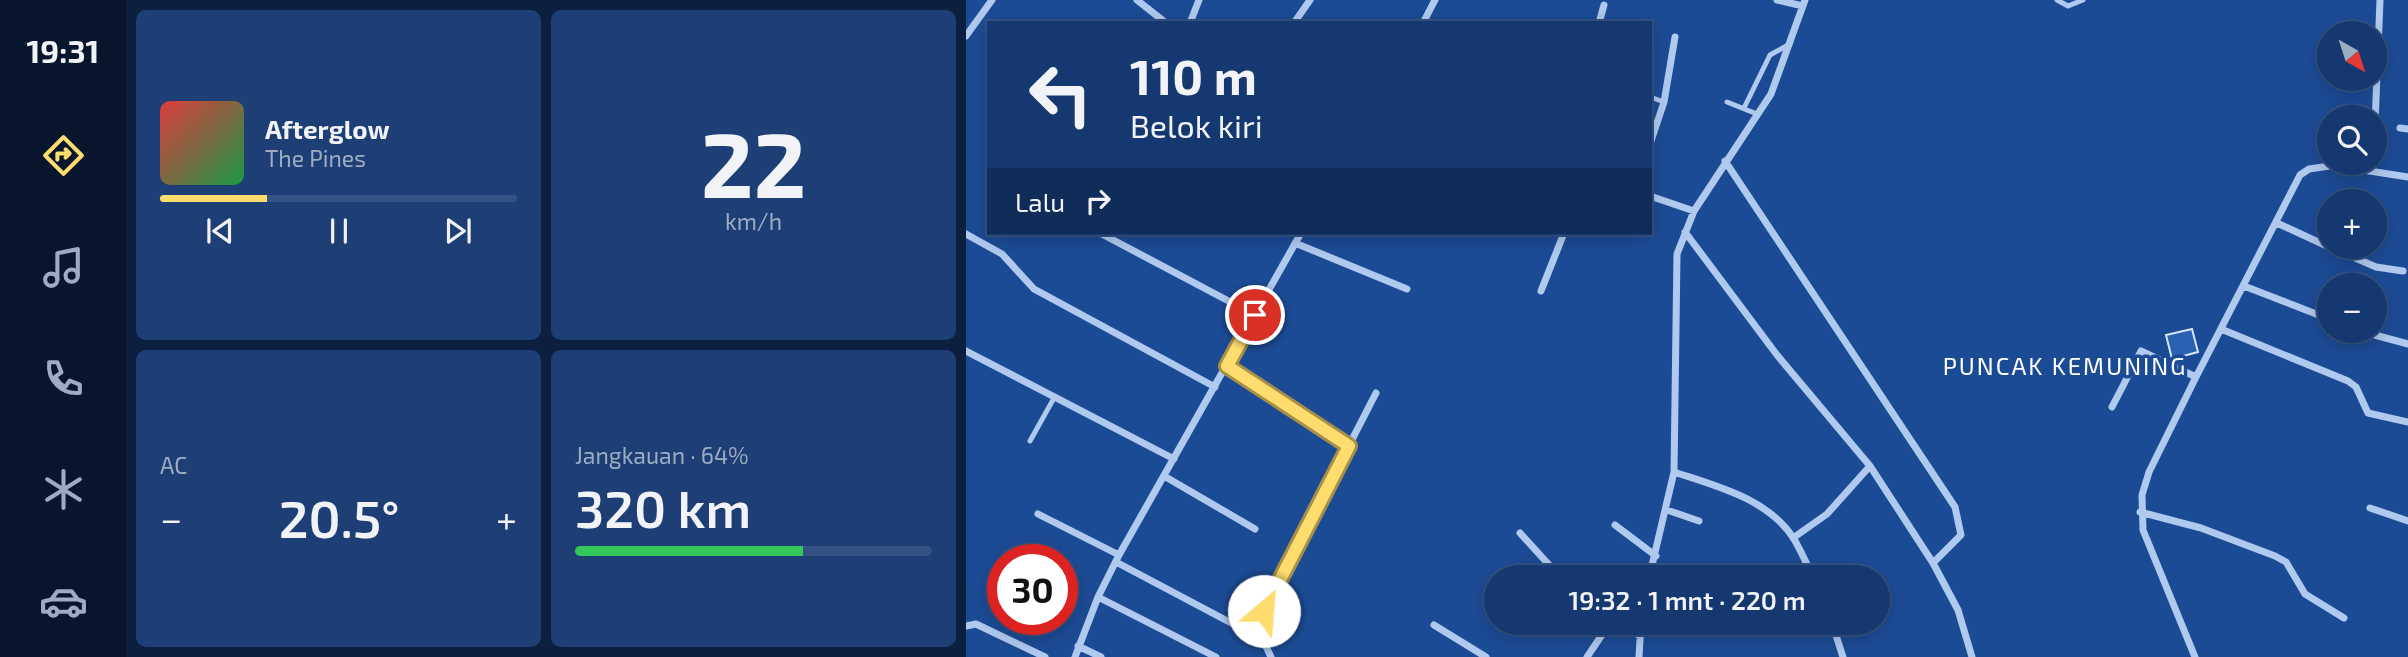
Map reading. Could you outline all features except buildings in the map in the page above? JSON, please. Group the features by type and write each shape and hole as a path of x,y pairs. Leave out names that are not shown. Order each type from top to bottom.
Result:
{"street":[{"path":"966,36 992,0"},
{"path":"1137,0 1163,21"},
{"path":"1191,21 1199,0"},
{"path":"1295,21 1310,0"},
{"path":"1424,21 1435,0"},
{"path":"1653,565 1674,472 1674,291 1677,254 1694,211 1777,82 1804,3 1777,0"},
{"path":"2376,105 2380,0"},
{"path":"1600,21 1604,5"},
{"path":"1652,138 1664,102 1675,37"},
{"path":"1725,161 1955,506 1961,535 1933,563"},
{"path":"2195,657 2143,530 2140,512 2149,472 2304,171 2317,169"},
{"path":"2387,174 2408,177"},
{"path":"1652,197 1694,211"},
{"path":"2277,223 2317,241"},
{"path":"1685,232 1777,355 1870,466 1933,563 1958,610 1972,657"},
{"path":"966,234 1002,254 1034,289 1215,387"},
{"path":"1105,235 1255,315"},
{"path":"1075,657 1098,597 1117,558 1299,235"},
{"path":"1541,291 1563,235"},
{"path":"1295,243 1407,289"},
{"path":"2358,259 2376,267 2403,271"},
{"path":"2244,285 2317,314"},
{"path":"2221,329 2348,381 2356,387 2368,413 2408,422"},
{"path":"2387,338 2408,344"},
{"path":"966,351 1174,458"},
{"path":"2112,407 2141,351 2196,377"},
{"path":"1227,366 1349,446"},
{"path":"1252,634 1376,393"},
{"path":"1793,538 1827,514 1870,466"},
{"path":"1674,472 1709,483 1762,507 1793,538 1807,565"},
{"path":"1164,476 1255,529"},
{"path":"2370,508 2408,521"},
{"path":"1667,510 1699,522"},
{"path":"2140,512 2201,528 2275,556 2286,562 2305,594 2344,618"},
{"path":"1038,514 1252,634 1264,642 1271,657"},
{"path":"1615,525 1656,556"},
{"path":"1520,533 1549,565"},
{"path":"1098,597 1216,657"},
{"path":"966,626 976,624 1045,657"},
{"path":"1434,625 1486,657"},
{"path":"1587,657 1602,635"},
{"path":"1836,635 1843,657"},
{"path":"1639,657 1640,636"},
{"path":"1079,646 1101,657"}],"lane":[{"path":"2057,0 2068,6 2083,0"},
{"path":"1744,108 1770,55 1790,44"},
{"path":"1652,98 1664,102"},
{"path":"1727,102 1758,114"},
{"path":"1030,441 1054,398"}],"district":[{"name":"PUNCAK KEMUNING","path":"2065,367"}],"route":[{"path":"1255,315 1227,366 1349,446 1264,611"}]}
